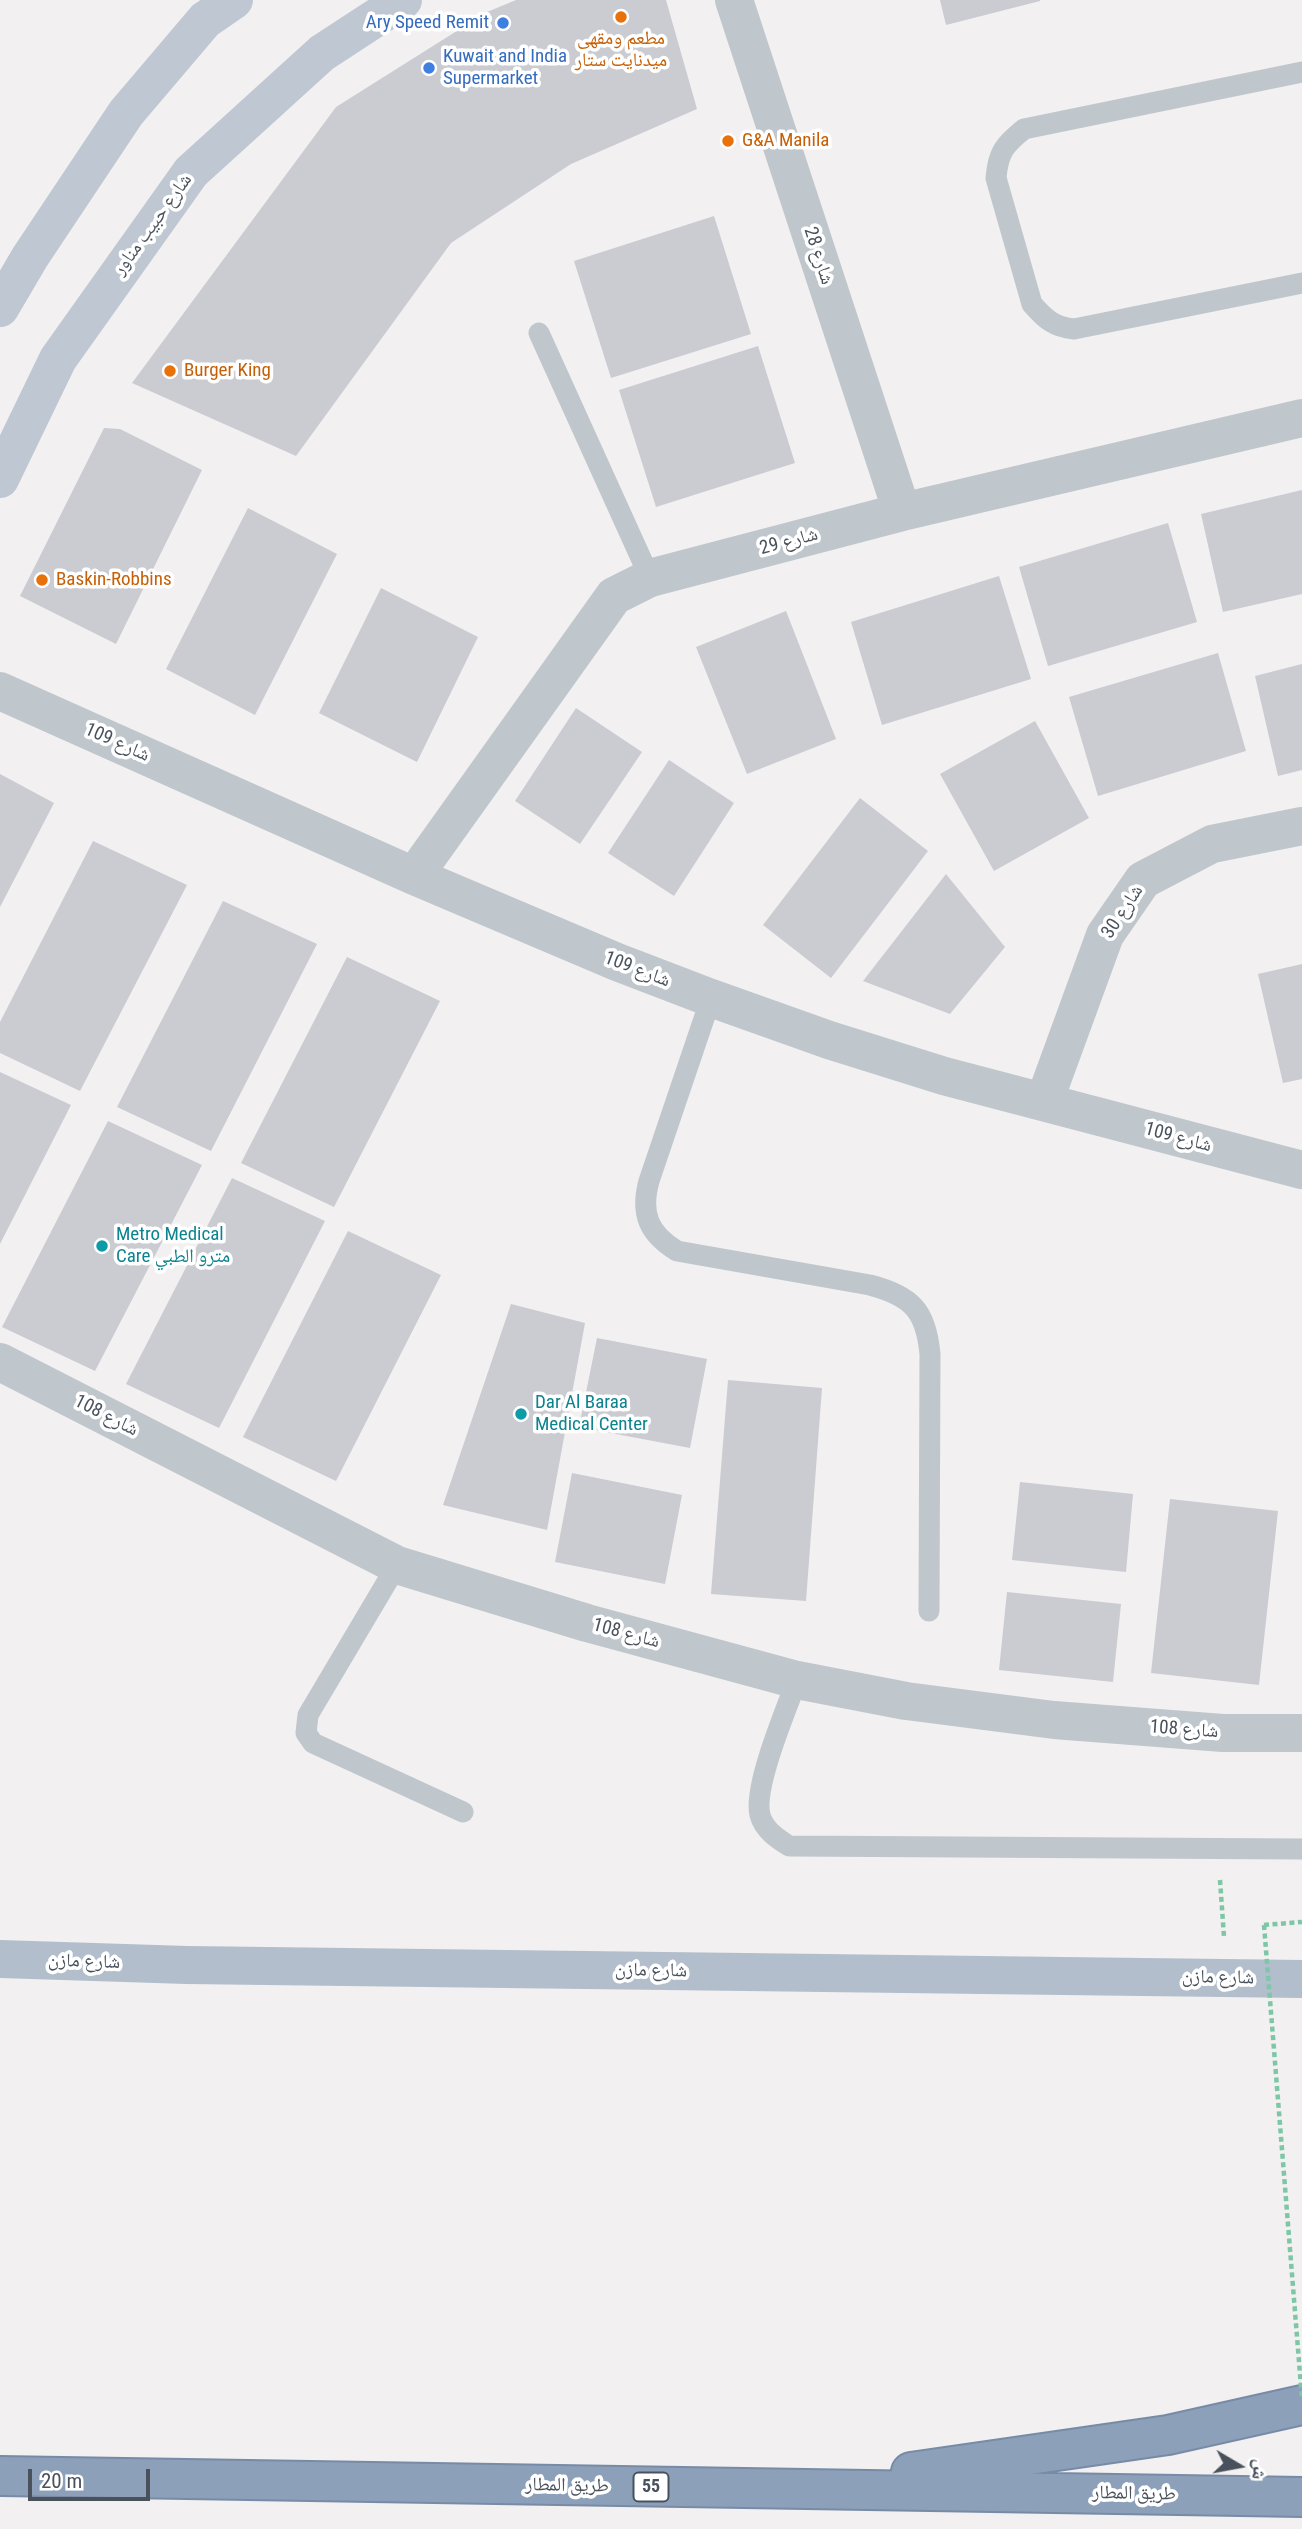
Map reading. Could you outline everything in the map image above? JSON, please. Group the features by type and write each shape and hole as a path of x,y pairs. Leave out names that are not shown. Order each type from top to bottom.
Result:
{"highway":[{"path":"796,2489 1168,2435 1302,2405"},
{"name":"طريق المطار","path":"0,2476 1302,2497"}],"main road":[{"name":"شارع مازن","path":"0,1959 187,1965 1302,1979"}],"street":[{"path":"0,308 30,257 126,113 205,20 234,0"},
{"name":"شارع حبيب مناور","path":"0,478 58,359 191,172 322,53 403,0"},
{"name":"شارع 28","path":"734,0 902,512"},
{"name":"شارع 29","path":"414,876 614,596 650,578 902,512 1302,418"},
{"name":"شارع 109","path":"0,691 414,876 617,962 711,998 918,1068 1302,1170"},
{"name":"شارع 30","path":"1044,1102 1105,935 1143,880 1212,844 1302,826"},
{"name":"شارع 108","path":"0,1362 397,1565 587,1623 797,1680 906,1701 1054,1720 1223,1732 1302,1733"}],"lane":[{"path":"1302,72 1024,129 1006,144 997,161 996,178 1032,304 1044,318 1060,327 1074,329 1302,283"},
{"path":"539,333 650,578"},
{"path":"711,998 649,1181 644,1198 646,1214 652,1230 663,1243 677,1251 870,1285 895,1292 915,1307 928,1329 930,1354 929,1611"},
{"path":"397,1565 307,1715 306,1733 313,1743 463,1812"},
{"path":"797,1680 760,1789 760,1816 772,1835 789,1846 1302,1849"}],"path":[{"path":"1218,1848 1228,1978"},
{"path":"1302,1922 1264,1925 1302,2399"}],"building":[{"path":"516,0 666,0 697,109 571,164 451,243 296,456 132,383 336,107 487,12"},
{"path":"940,0 1040,0 1040,1 946,25"},
{"path":"714,216 751,334 611,378 574,261"},
{"path":"758,346 795,463 656,507 619,390"},
{"path":"104,428 120,429 202,470 116,644 20,596"},
{"path":"1302,490 1302,594 1223,612 1201,514"},
{"path":"248,508 337,554 255,715 166,669"},
{"path":"1168,523 1197,622 1048,666 1019,567"},
{"path":"999,576 1031,679 882,725 851,622"},
{"path":"381,588 478,637 417,762 319,713"},
{"path":"786,611 836,739 747,774 696,647"},
{"path":"1218,653 1246,751 1098,796 1069,697"},
{"path":"1302,664 1302,770 1278,776 1255,676"},
{"path":"576,708 642,752 580,844 515,801"},
{"path":"1035,721 1089,818 994,871 940,774"},
{"path":"669,760 734,803 674,896 608,853"},
{"path":"0,774 54,803 0,907"},
{"path":"860,798 928,851 831,978 763,925"},
{"path":"93,841 187,885 80,1091 0,1053 0,1022"},
{"path":"946,874 1005,947 950,1014 863,981"},
{"path":"223,901 317,944 211,1151 117,1107"},
{"path":"347,957 440,1001 334,1207 241,1163"},
{"path":"1302,964 1302,1079 1283,1083 1258,974"},
{"path":"0,1072 71,1105 0,1244"},
{"name":"Metro Medical Care مترو الطبي","path":"108,1121 202,1165 95,1371 2,1327"},
{"path":"232,1178 325,1221 219,1428 126,1384"},
{"path":"348,1231 441,1275 336,1481 243,1437"},
{"name":"Dar Al Baraa Medical Center","path":"511,1304 585,1323 547,1530 443,1505"},
{"path":"597,1338 707,1359 690,1448 579,1427"},
{"path":"728,1380 822,1388 806,1601 711,1594"},
{"path":"572,1473 682,1495 665,1584 555,1562"},
{"path":"1020,1482 1133,1494 1126,1572 1012,1560"},
{"path":"1170,1499 1278,1511 1259,1685 1151,1673"},
{"path":"1007,1592 1121,1604 1113,1682 999,1670"}],"place":[{"name":"مطعم ومقهى ميدنايت ستار","path":"621,17"},
{"name":"Ary Speed Remit","path":"503,23"},
{"name":"Kuwait and India Supermarket","path":"429,68"},
{"name":"G&A Manila","path":"728,141"},
{"name":"Burger King","path":"170,371"},
{"name":"Baskin-Robbins","path":"42,580"},
{"name":"Metro Medical Care مترو الطبي","path":"102,1246"},
{"name":"Dar Al Baraa Medical Center","path":"521,1414"}]}
